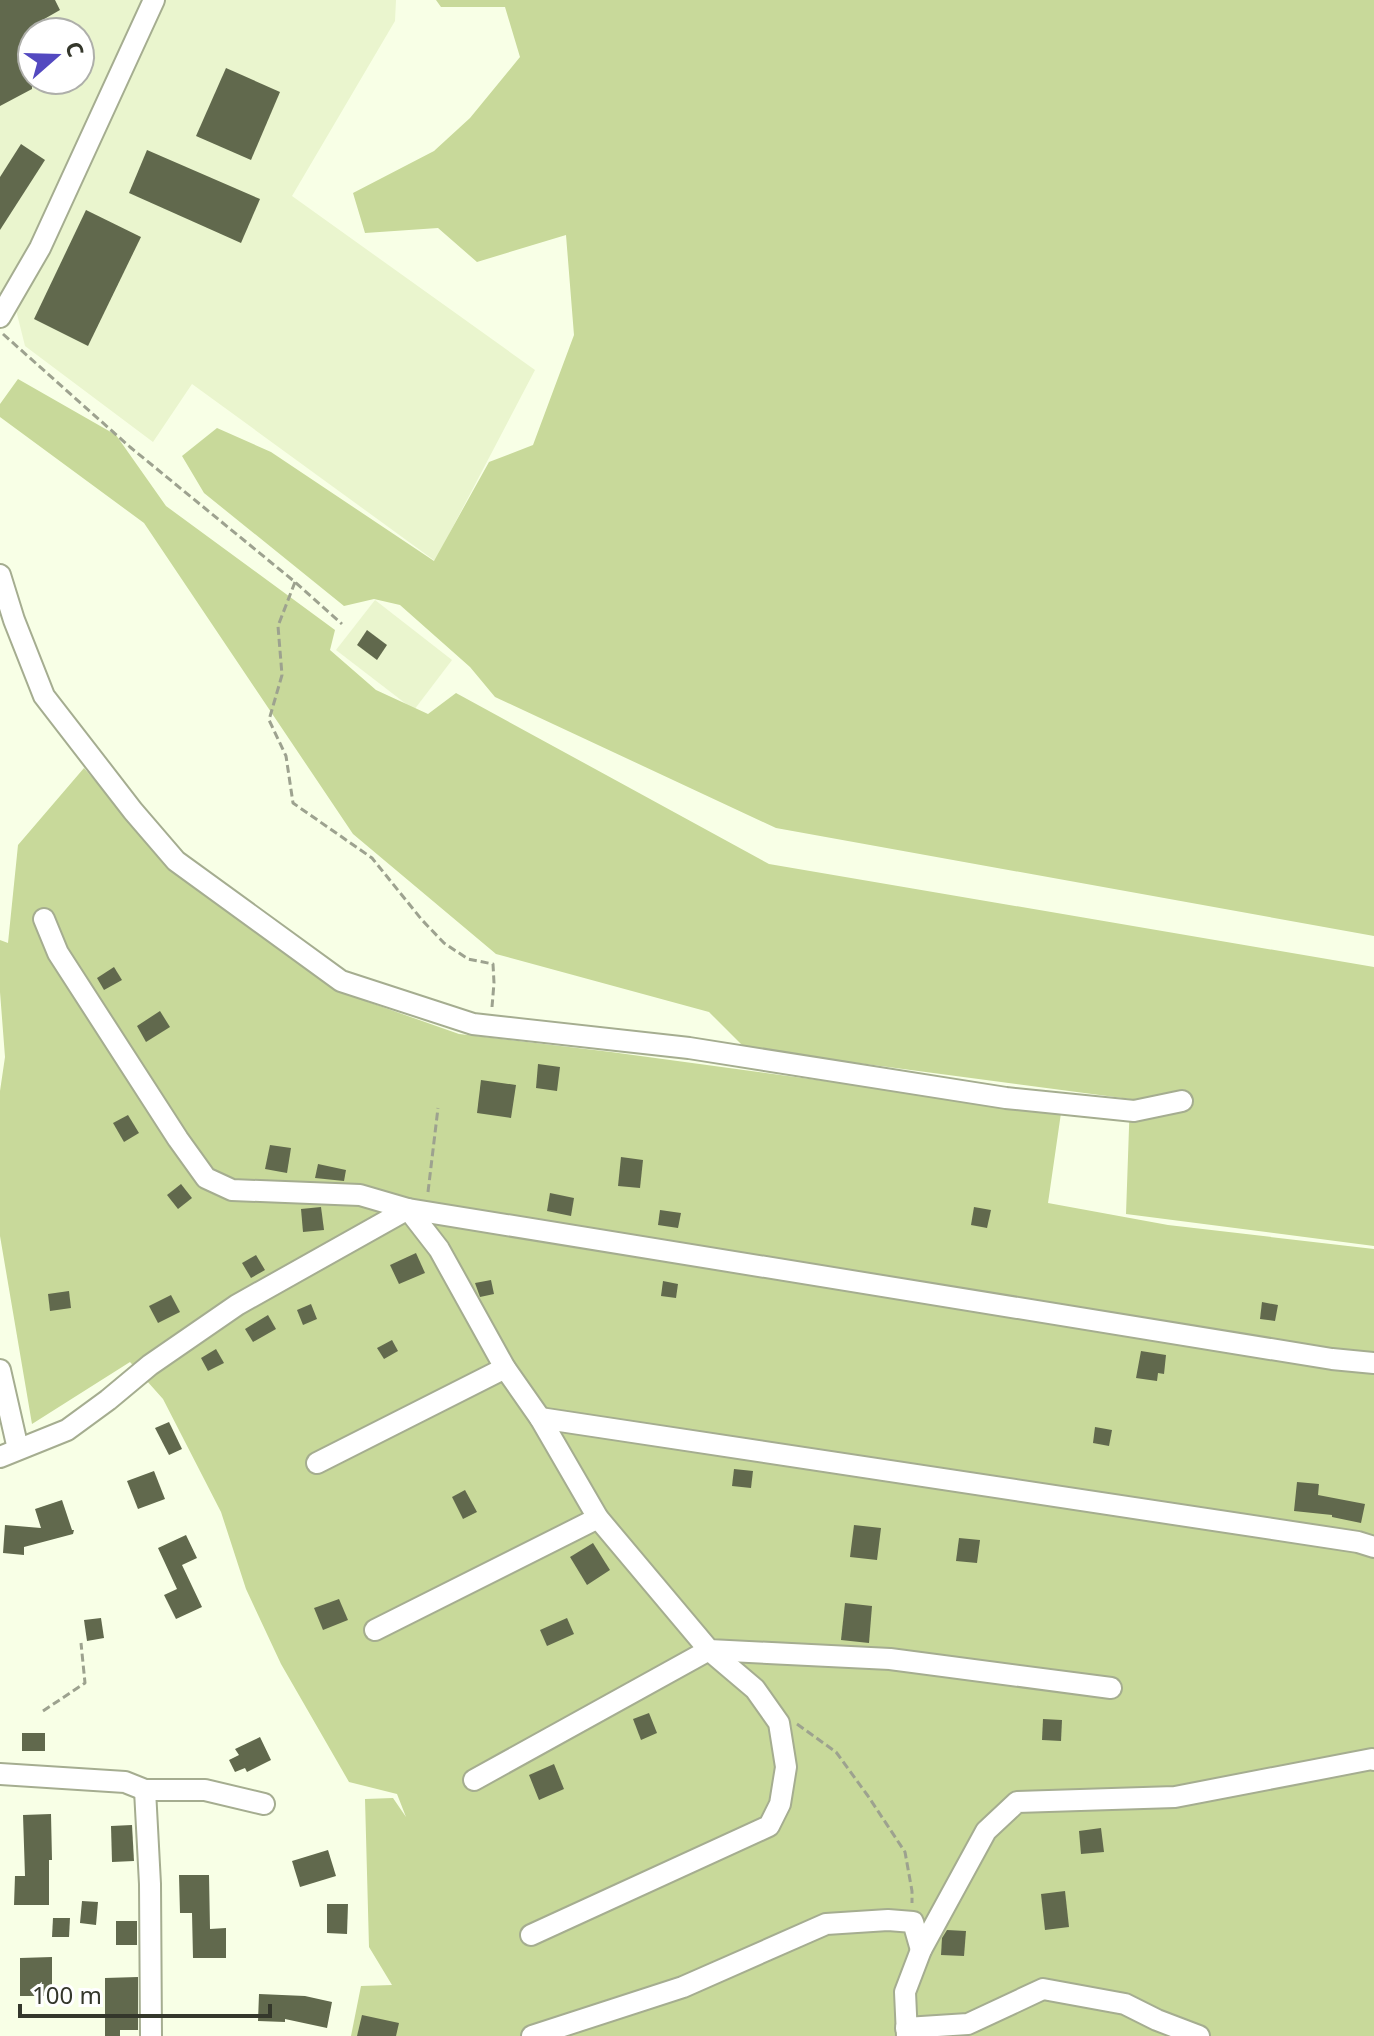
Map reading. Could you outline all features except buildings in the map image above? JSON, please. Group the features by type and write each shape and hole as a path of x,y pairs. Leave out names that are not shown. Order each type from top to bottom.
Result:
{"street":[{"path":"0,317 40,248 154,0"},
{"path":"0,575 7,624 44,696 133,811 176,861 341,981 473,1024 689,1048 1006,1098 1134,1111 1182,1101"},
{"path":"44,919 58,953 178,1139 206,1178 232,1190 360,1195 416,1210 1332,1359 1374,1363"},
{"path":"416,1210 505,1368 540,1418 598,1518 709,1650 755,1689 779,1723 786,1767 780,1804 769,1826 531,1935"},
{"path":"0,1370 9,1453 67,1430 150,1365 237,1305 416,1210"},
{"path":"317,1463 505,1368"},
{"path":"540,1418 1358,1542 1374,1547"},
{"path":"375,1630 598,1518"},
{"path":"474,1780 709,1650 890,1659 1111,1688"},
{"path":"1199,2036 1125,2004 1043,1989 968,2024 907,2032 905,1992 921,1950 986,1831 1017,1802 1175,1797 1374,1760"},
{"path":"0,1774 125,1782 145,1790 205,1790 264,1804"},
{"path":"145,1790 150,1884 151,2036"},
{"path":"532,2036 683,1987 826,1924 888,1920 913,1922 921,1950"}],"path":[{"path":"0,331 130,447 342,624"},
{"path":"295,582 278,626 282,675 269,720 286,756 293,803 372,858 444,943 468,959 493,964 492,1026"},
{"path":"416,1210 438,1108"},
{"path":"43,1711 85,1683 81,1643"},
{"path":"792,1721 836,1752 905,1852 912,1891 913,1922"}],"shaded area":[{"path":"0,0 396,0 395,21 292,196 535,370 435,561 192,384 153,442 25,346 16,310 0,326"},
{"path":"436,0 1374,0 1374,936 776,828 495,697 470,667 400,605 374,599 344,606 204,493 182,456 217,428 271,452 434,561 489,462 533,445 574,335 566,235 477,262 438,228 365,233 353,193 434,151 470,118 520,57 505,7 441,7"},
{"path":"18,379 116,435 166,506 335,630 330,650 376,690 428,714 456,693 769,864 1374,967 1374,1246 1126,1214 1130,1099 745,1048 709,1012 496,954 353,834 144,523 0,417 0,404"},
{"path":"375,600 452,660 414,710 336,650"},
{"path":"84,768 159,854 337,991 459,1034 1061,1113 1048,1203 1168,1225 1374,1249 1374,2036 351,2036 361,1986 392,1985 369,1947 365,1799 393,1798 406,1817 397,1794 349,1782 281,1664 246,1589 221,1512 163,1399 130,1362 32,1424 0,1236 0,1091 5,1057 0,940 8,943 18,845"}]}
